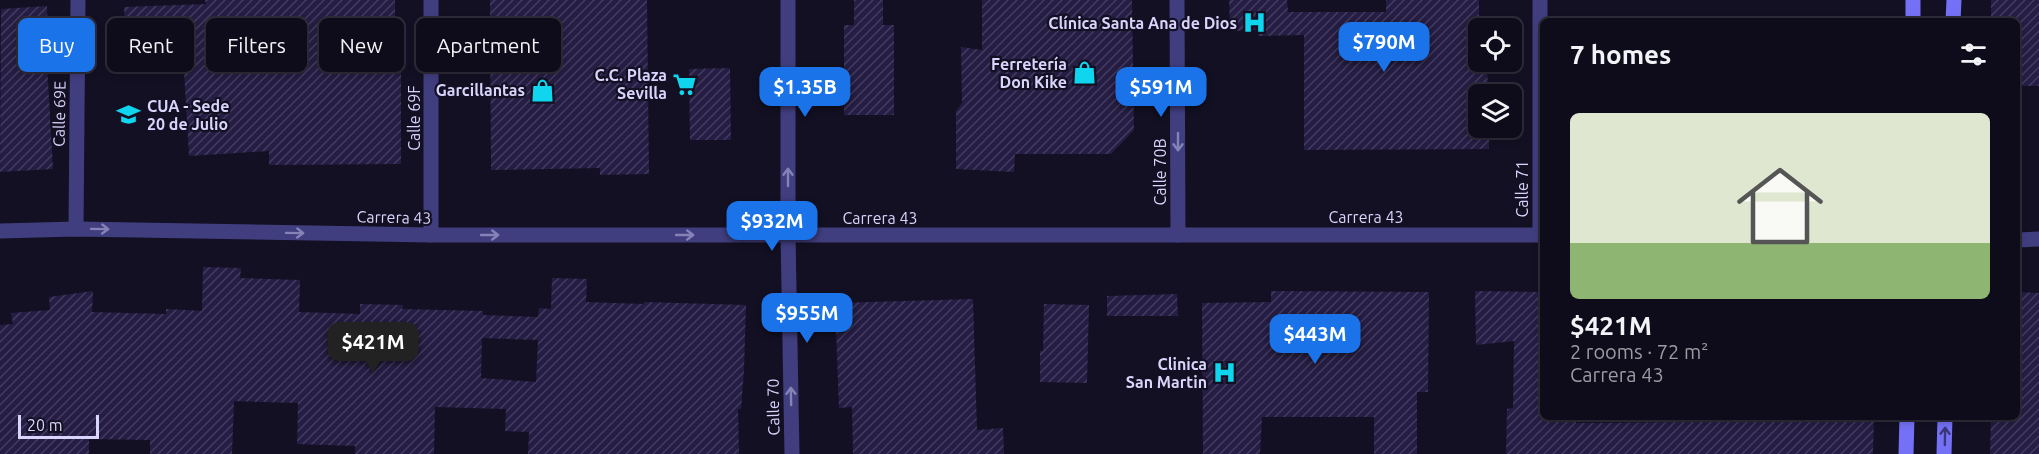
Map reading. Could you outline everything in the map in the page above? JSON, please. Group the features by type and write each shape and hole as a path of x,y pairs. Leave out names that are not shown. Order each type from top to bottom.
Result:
{"main road":[{"path":"1913,0 1913,18"},
{"path":"1953,18 1954,0"},
{"path":"1906,454 1907,420"},
{"path":"1944,454 1945,420"}],"street":[{"name":"Calle 69E","path":"76,229 78,0"},
{"name":"Calle 69F","path":"431,0 431,235"},
{"name":"Calle 70","path":"789,0 788,235 792,454"},
{"name":"Calle 70B","path":"1177,0 1179,235"},
{"name":"Calle 71","path":"1540,0 1540,18"},
{"name":"Carrera 43","path":"0,231 76,229 431,235 1540,235"},
{"path":"2020,240 2039,239"}],"building":[{"path":"205,0 395,0 395,18 319,18 319,72 401,72 401,164 269,165 269,151 189,156 184,72 194,72 194,18 124,18 124,7 206,4"},
{"path":"490,0 647,0 649,174 600,175 600,168 491,170 490,72 561,72 561,18 490,18"},
{"path":"854,0 883,0 883,25 894,25 894,115 844,115 844,25 854,25"},
{"path":"982,0 1132,0 1134,130 1111,154 1015,154 1014,172 956,169 956,111 962,103 961,47 982,50"},
{"path":"1229,0 1287,0 1288,12 1386,12 1386,0 1479,0 1479,18 1468,18 1468,72 1487,72 1488,84 1468,84 1468,138 1489,138 1489,149 1304,150 1304,35 1258,36 1259,30 1230,31"},
{"path":"1991,0 2039,0 2039,86 2020,86 2020,18 1991,18"},
{"path":"47,6 47,18 18,18 18,72 47,72 53,169 0,172 1,9"},
{"path":"730,68 731,140 690,140 689,69"},
{"path":"203,267 241,268 240,278 300,280 299,312 360,314 360,304 403,305 402,309 483,311 483,315 538,317 539,308 551,309 552,278 587,279 586,302 746,305 741,409 738,409 739,454 528,454 529,432 505,431 506,409 435,407 434,454 355,454 355,446 297,444 298,403 234,401 232,454 150,454 150,440 89,439 89,454 0,454 0,325 13,324 11,313 50,310 49,297 93,291 92,312 166,314 166,309 202,311","holes":["482,338 538,340 536,382 481,378"]},
{"path":"1271,291 1429,292 1428,392 1417,392 1417,454 1374,454 1374,417 1262,417 1260,454 1203,454 1202,303 1271,302"},
{"path":"1475,291 1540,292 1540,420 1575,420 1576,423 1683,422 1683,420 1874,420 1873,454 1506,454 1507,409 1513,408 1514,341 1476,345"},
{"path":"2020,292 2039,293 2039,454 1990,454 1991,420 2020,420"},
{"path":"1177,294 1178,316 1107,316 1107,296"},
{"path":"973,299 977,430 1003,428 1004,454 853,454 852,407 839,408 835,303"},
{"path":"1044,304 1089,305 1087,383 1040,382"}],"place":[{"name":"Clínica Santa Ana de Dios","path":"1255,23"},
{"name":"Ferretería Don Kike","path":"1085,73"},
{"name":"C.C. Plaza Sevilla","path":"685,84"},
{"name":"Garcillantas","path":"543,90"},
{"name":"CUA - Sede 20 de Julio","path":"129,115"},
{"name":"Clinica San Martin","path":"1225,373"}]}
